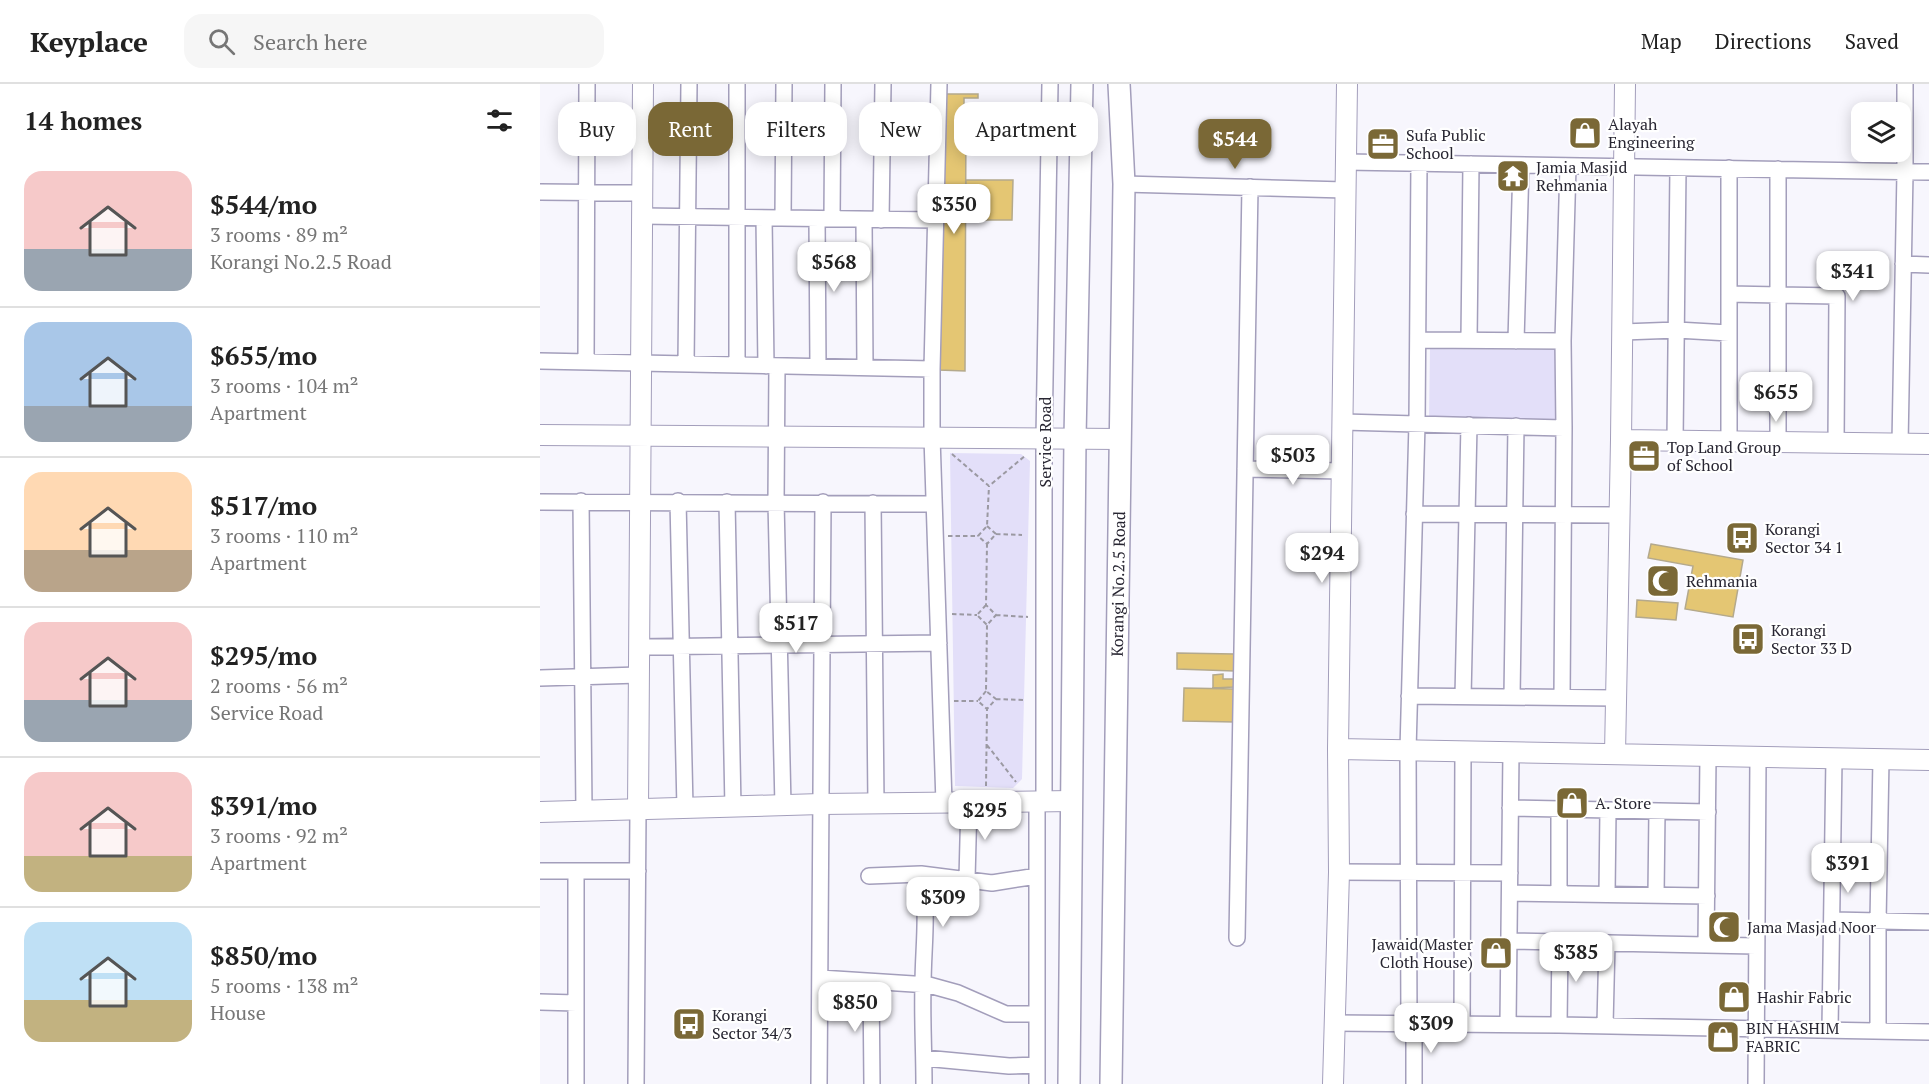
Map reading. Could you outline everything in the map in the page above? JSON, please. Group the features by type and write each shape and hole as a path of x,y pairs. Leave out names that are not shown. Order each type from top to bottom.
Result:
{"main road":[{"path":"1069,1084 1075,438 1082,84"},
{"name":"Korangi No.2.5 Road","path":"1111,1084 1124,184 1119,84"}],"street":[{"path":"586,362 587,84"},
{"path":"636,1084 643,84"},
{"path":"687,364 689,84"},
{"path":"737,84 737,365"},
{"path":"783,218 784,84"},
{"path":"818,367 824,219 833,84"},
{"path":"880,220 883,84"},
{"path":"939,84 932,437 944,803"},
{"name":"Service Road","path":"1036,1084 1037,876 1041,801 1050,84"},
{"path":"1333,1084 1339,872 1338,749 1347,84"},
{"path":"1615,754 1622,440 1625,84"},
{"path":"1900,444 1905,84"},
{"path":"1346,162 1929,172"},
{"path":"1414,1084 1408,872 1408,750 1417,424 1419,163"},
{"path":"1469,340 1472,164"},
{"path":"1516,341 1521,165"},
{"path":"1562,697 1563,341 1568,166"},
{"path":"1675,441 1678,168"},
{"path":"1729,168 1729,441"},
{"path":"1778,442 1779,169"},
{"path":"1124,184 1345,190"},
{"path":"1238,938 1250,187"},
{"path":"540,192 642,193"},
{"path":"642,216 935,220"},
{"path":"764,218 777,436 776,502 783,806"},
{"path":"864,220 865,368"},
{"path":"1903,264 1929,265"},
{"path":"1729,294 1837,296 1836,443"},
{"path":"1623,332 1677,330 1729,333"},
{"path":"1418,339 1563,341"},
{"path":"540,361 932,369"},
{"path":"1343,423 1564,428"},
{"path":"1463,697 1468,425"},
{"path":"1512,697 1516,426"},
{"path":"540,435 1120,439"},
{"path":"1622,440 1929,444"},
{"path":"1245,469 1342,471"},
{"path":"581,501 584,811"},
{"path":"678,501 686,808"},
{"path":"540,502 934,504"},
{"path":"727,502 733,807"},
{"path":"819,1084 823,502"},
{"path":"873,503 876,804"},
{"path":"1414,514 1620,515"},
{"path":"639,647 939,643"},
{"path":"540,678 639,675"},
{"path":"1409,696 1616,698"},
{"path":"1338,749 1929,760"},
{"path":"1462,1024 1463,751"},
{"path":"1508,1024 1511,752"},
{"path":"1706,945 1708,756"},
{"path":"1756,1084 1758,757"},
{"path":"1830,1029 1834,758"},
{"path":"1878,1030 1881,759"},
{"path":"540,812 821,804 1072,801"},
{"path":"967,879 969,802"},
{"path":"1510,808 1708,812"},
{"path":"1559,809 1559,894"},
{"path":"1607,894 1608,810"},
{"path":"1656,895 1657,811"},
{"path":"576,871 576,1084"},
{"path":"540,872 638,871"},
{"path":"1339,872 1510,873"},
{"path":"869,876 921,874 992,883 1037,876"},
{"path":"921,874 927,922 923,984 924,1084"},
{"path":"1509,893 1707,896"},
{"path":"1832,920 1929,922"},
{"path":"1509,941 1756,946"},
{"path":"1559,1025 1560,942"},
{"path":"1605,1025 1606,943"},
{"path":"820,978 940,986 1006,1014 1037,1014"},
{"path":"871,982 872,1084"},
{"path":"540,1002 576,1003"},
{"path":"1334,1023 1755,1027 1929,1032"},
{"path":"924,1058 1036,1065"}],"path":[{"path":"948,451 989,486"},
{"path":"978,536 987,526 989,486 1028,454"},
{"path":"987,526 996,534 1022,535"},
{"path":"976,615 986,605 987,544 996,534"},
{"path":"947,536 978,536 987,544"},
{"path":"986,605 996,615 1028,617"},
{"path":"952,614 976,615 987,625"},
{"path":"978,701 987,691 987,625 996,615"},
{"path":"987,691 996,699 1024,700"},
{"path":"986,786 987,709 996,699"},
{"path":"954,701 978,701 987,709"},
{"path":"987,745 1016,782"}],"shaded area":[{"path":"1430,349 1558,350 1558,420 1429,419"},
{"path":"950,453 1021,454 1030,461 1022,779 1013,788 955,786"}],"building":[{"path":"944,94 978,94 978,98 964,98 964,102 954,102 954,156 966,156 965,371 939,370"},
{"path":"966,180 1013,180 1012,220 966,220"},
{"path":"1651,544 1743,560 1733,617 1685,609 1693,566 1648,558"},
{"path":"1637,600 1678,603 1676,620 1636,617"},
{"path":"1177,653 1234,654 1234,671 1177,669"},
{"path":"1223,674 1223,679 1234,679 1234,687 1213,688 1213,675"},
{"path":"1184,688 1236,689 1235,722 1183,721"}],"place":[{"name":"Alayah Engineering","path":"1585,133"},
{"name":"Sufa Public School","path":"1383,144"},
{"name":"Jamia Masjid Rehmania","path":"1513,176"},
{"name":"Top Land Group of School","path":"1644,456"},
{"name":"Korangi Sector 34 1","path":"1742,538"},
{"name":"Rehmania","path":"1663,581"},
{"name":"Korangi Sector 33 D","path":"1748,639"},
{"name":"A. Store","path":"1572,803"},
{"name":"Jama Masjad Noor","path":"1724,927"},
{"name":"Jawaid(Master Cloth House)","path":"1496,953"},
{"name":"Hashir Fabric","path":"1734,997"},
{"name":"Korangi Sector 34/3","path":"689,1024"},
{"name":"BIN HASHIM FABRIC","path":"1723,1037"}]}
